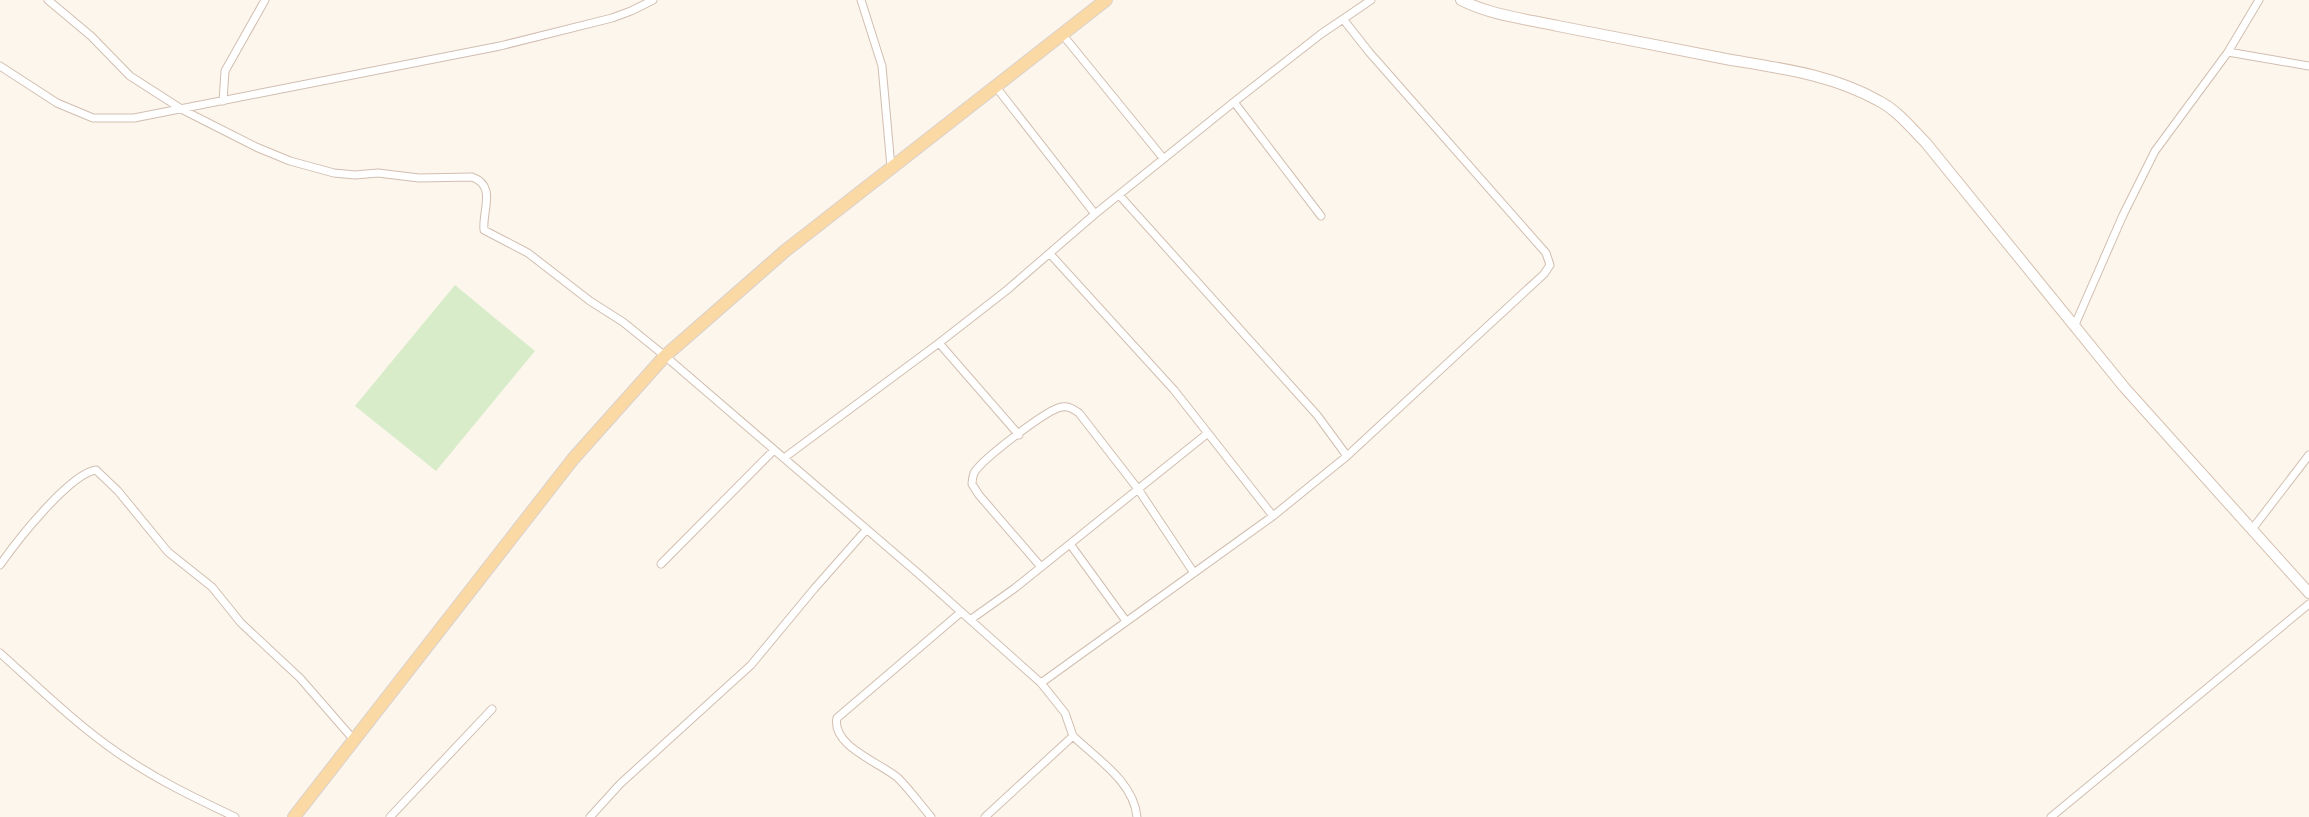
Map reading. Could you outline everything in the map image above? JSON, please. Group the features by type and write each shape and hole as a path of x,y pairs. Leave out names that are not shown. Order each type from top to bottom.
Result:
{"main road":[{"path":"294,817 573,458 665,356 745,284 1106,0"}],"street":[{"path":"48,0 90,36 130,76 183,110 256,147 320,170 355,175 378,173 419,178 478,179 488,193 484,230 536,259 665,356 1041,683 1065,713 1073,736 1130,792 1137,817"},
{"path":"223,101 225,71 265,0"},
{"path":"0,66 57,103 93,118 134,118 500,46 612,18 653,0"},
{"path":"861,0 882,66 891,167"},
{"path":"784,458 940,343 1051,255 1163,158 1371,0"},
{"path":"1461,0 1492,12 1519,18 1672,49 1808,72 1846,85 1880,101 1901,116 1934,153 2124,387 2309,593"},
{"path":"2074,327 2123,215 2155,151 2228,52 2259,0"},
{"path":"1041,683 1273,516 1347,456 1544,274 1550,265 1546,253 1343,19"},
{"path":"1062,34 1163,158"},
{"path":"2228,52 2309,66"},
{"path":"996,87 1096,214"},
{"path":"1234,102 1321,216"},
{"path":"1120,196 1317,415 1347,456"},
{"path":"1051,255 1145,356 1273,516"},
{"path":"940,343 1018,435"},
{"path":"1041,567 1005,527 972,484 973,474 1018,435 1059,408 1069,407 1079,412 1138,489 1194,573"},
{"path":"970,620 1041,567 1208,433"},
{"path":"661,564 774,451"},
{"path":"2253,528 2309,455"},
{"path":"0,565 35,519 86,472 96,470 118,491 168,552 212,587 241,623 300,678 354,740"},
{"path":"590,817 620,784 751,665 866,530"},
{"path":"1070,544 1126,621"},
{"path":"2050,817 2309,604"},
{"path":"931,817 899,779 868,760 842,738 835,724 837,718 960,613"},
{"path":"0,653 74,719 118,753 171,786 235,817"},
{"path":"390,817 492,709"},
{"path":"985,817 1073,736"}],"green space":[{"path":"455,285 535,351 436,471 355,406"}]}
